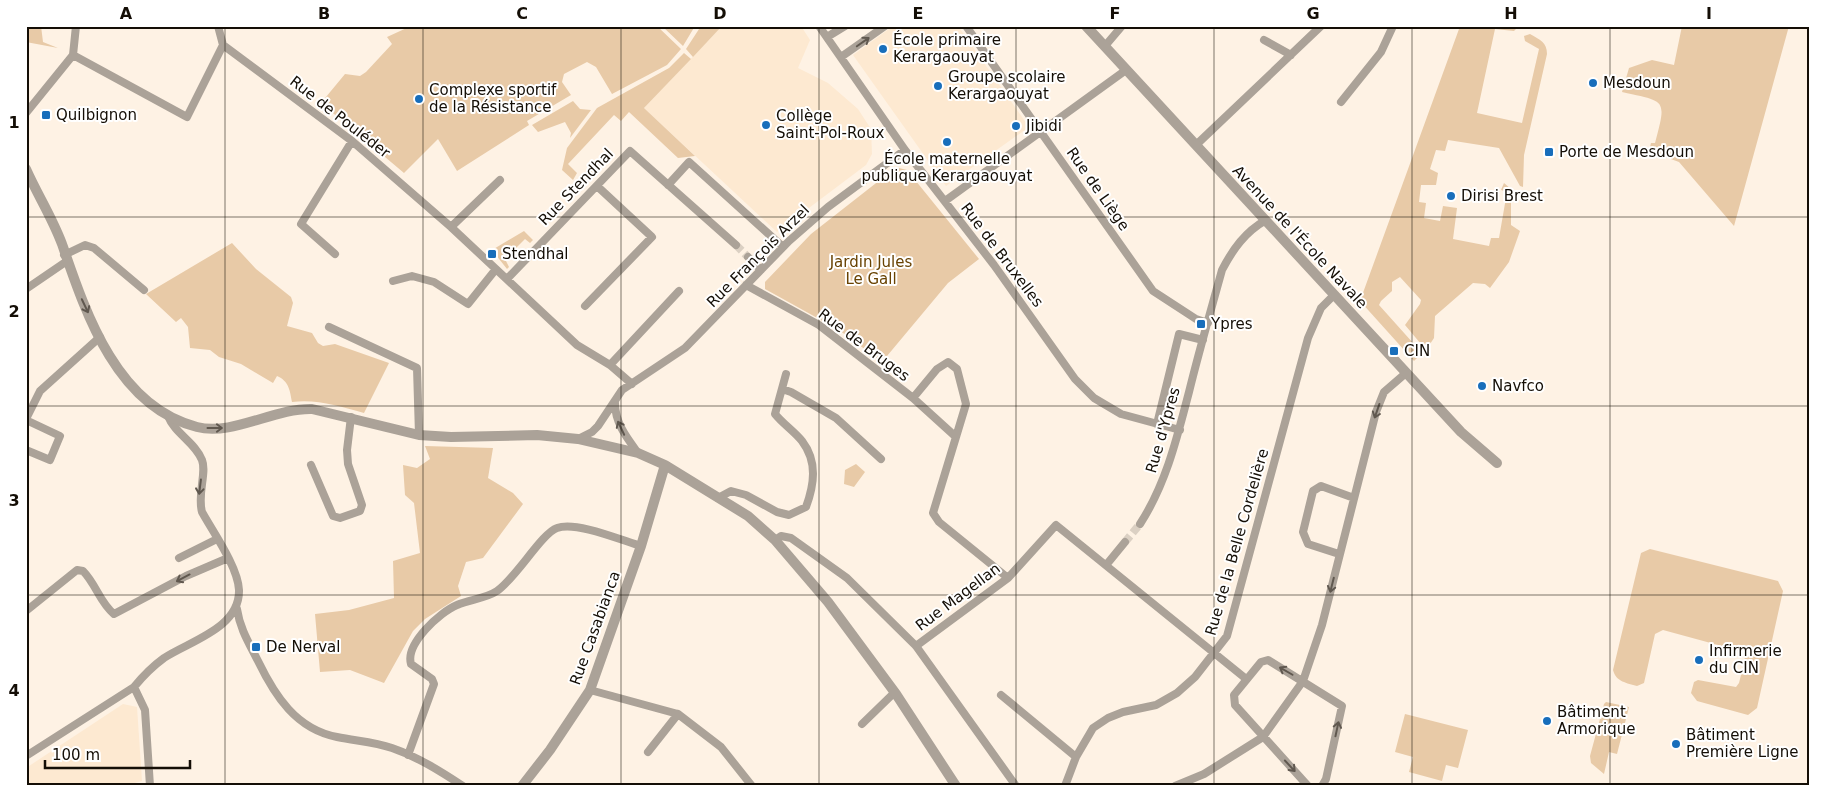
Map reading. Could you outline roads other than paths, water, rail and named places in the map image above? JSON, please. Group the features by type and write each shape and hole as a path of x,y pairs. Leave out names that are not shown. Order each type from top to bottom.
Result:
{"street":[{"path":"26,113 73,55 76,26"},
{"path":"73,55 188,118 223,45 218,26"},
{"name":"Rue de Bruxelles","path":"819,26 905,150 994,265 1075,379 1094,398 1121,414 1180,430"},
{"path":"827,37 845,26"},
{"path":"841,58 885,26"},
{"name":"Rue de Liège","path":"966,26 1042,130 1153,291 1196,319 1208,323"},
{"name":"Avenue de l'École Navale","path":"1086,26 1461,432 1497,463"},
{"path":"1105,46 1122,26"},
{"path":"1196,146 1321,26"},
{"path":"1340,102 1381,52 1393,26"},
{"path":"1264,40 1291,55"},
{"name":"Rue de Pouléder","path":"223,45 352,141 451,227 577,345 610,365 632,384"},
{"path":"945,201 1126,70"},
{"path":"335,254 301,224 352,141"},
{"name":"Rue François Arzel","path":"632,384 685,348 783,247 828,208 905,150"},
{"name":"Rue Stendhal","path":"506,279 630,151 736,246"},
{"path":"668,185 689,162 783,247"},
{"path":"26,169 43,201 100,337 121,374 148,403 168,416 197,427 220,428 297,408 312,409 419,435 451,437 537,435 578,438 638,453 665,465 748,516 775,540 828,602 895,692 956,786"},
{"path":"451,227 500,180"},
{"path":"585,306 652,237 597,186"},
{"name":"Rue d'Ypres","path":"1140,524 1153,504 1165,476 1180,430 1222,270 1235,246 1256,225 1266,220"},
{"path":"26,289 86,245 94,248 144,290"},
{"path":"748,257 761,270"},
{"path":"393,281 412,276 434,282 468,304 496,270"},
{"name":"Rue de Bruges","path":"746,285 819,325 913,398 956,437"},
{"path":"610,365 678,291"},
{"name":"Rue de la Belle Cordelière","path":"1064,786 1076,757 1093,728 1108,718 1123,712 1156,705 1177,693 1194,677 1227,636 1240,594 1308,338 1321,308 1334,295"},
{"path":"329,327 417,368 419,435"},
{"name":"Rue d'Ypres","path":"1157,424 1179,334 1203,340"},
{"path":"26,450 50,460 60,436 26,420 40,391 100,337"},
{"name":"Rue de Bruges","path":"913,398 937,369 948,362 958,369 966,404 933,513 939,522 1008,578"},
{"path":"1175,786 1213,769 1263,737 1303,681 1322,625 1376,412 1384,392 1406,373"},
{"path":"718,498 730,491 746,495 777,512 789,515 806,507 814,486 813,465 803,442 775,414 786,374"},
{"path":"578,438 592,432 598,426 622,390 632,384"},
{"path":"782,389 791,392 836,418 881,459"},
{"path":"615,399 615,410 623,434 638,453"},
{"path":"168,416 173,426 198,452 203,463 199,502 202,512 228,558 239,590 237,609 240,627 279,700 299,719 317,731 336,737 364,740 408,755 432,766 463,786"},
{"path":"312,465 333,516 340,518 360,511 362,505 348,464 347,450 351,417"},
{"name":"Rue Casabianca","path":"522,786 550,750 590,690 641,546 665,465"},
{"path":"1339,554 1308,544 1303,532 1313,491 1321,486 1354,498"},
{"name":"Rue Magellan","path":"916,646 1008,578 1056,525 1107,564"},
{"path":"408,755 434,684 430,678 411,664 410,655 416,641 442,614 457,605 496,592 523,566 546,536 558,528 577,527 641,546"},
{"path":"775,540 781,536 791,538 848,578 916,646 1016,786"},
{"path":"179,558 217,539"},
{"path":"1125,542 1107,564 1245,678"},
{"path":"26,611 77,570 83,571 88,576 106,608 114,614 186,576 228,558"},
{"path":"26,756 134,686 164,658 222,624 237,609"},
{"path":"222,624 240,627"},
{"path":"1308,786 1235,705 1234,695 1245,678 1261,662 1268,660 1342,706 1326,779 1322,786"},
{"path":"134,686 145,710 150,786"},
{"path":"590,690 678,714 721,747 752,786"},
{"path":"862,724 895,692"},
{"path":"1002,695 1076,757"},
{"path":"648,752 678,714"}],"tunnel":[{"path":"736,245 748,257"},
{"path":"1125,542 1140,524"}],"place":[{"name":"École primaire Kerargaouyat","path":"883,49"},
{"name":"Mesdoun","path":"1593,83"},
{"name":"Groupe scolaire Kerargaouyat","path":"938,86"},
{"name":"Complexe sportif de la Résistance","path":"419,99"},
{"name":"Quilbignon","path":"46,115"},
{"name":"Collège Saint-Pol-Roux","path":"766,125"},
{"name":"Jibidi","path":"1016,126"},
{"name":"École maternelle publique Kerargaouyat","path":"947,142"},
{"name":"Porte de Mesdoun","path":"1549,152"},
{"name":"Dirisi Brest","path":"1451,196"},
{"name":"Stendhal","path":"492,254"},
{"name":"Ypres","path":"1201,324"},
{"name":"CIN","path":"1394,351"},
{"name":"Navfco","path":"1482,386"},
{"name":"De Nerval","path":"256,647"},
{"name":"Infirmerie du CIN","path":"1699,660"},
{"name":"Bâtiment Armorique","path":"1547,721"},
{"name":"Bâtiment Première Ligne","path":"1676,744"}],"park label":[{"name":"Jardin Jules Le Gall","path":"871,270"}]}
